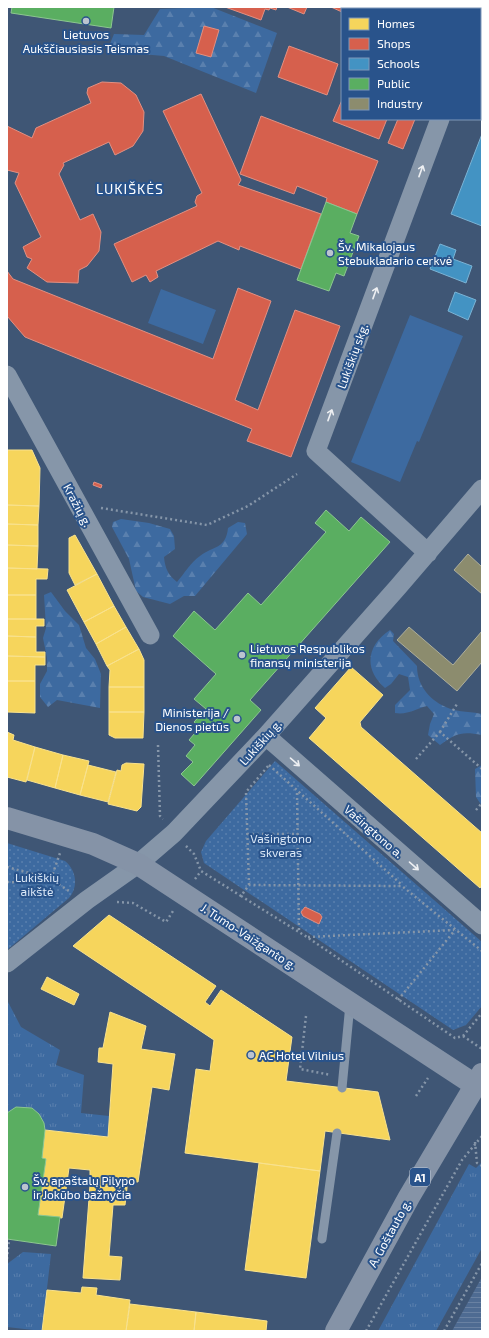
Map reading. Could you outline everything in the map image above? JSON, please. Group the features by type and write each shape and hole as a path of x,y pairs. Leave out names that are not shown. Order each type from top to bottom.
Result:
{"main road":[{"name":"J. Tumo-Vaižganto g.","path":"7,818 93,844 138,864 351,1003 479,1080"},
{"name":"A. Goštauto g.","path":"336,1331 409,1197 479,1080"}],"street":[{"name":"Lukiškių skg.","path":"428,553 316,451 440,120"},
{"name":"Kražių g.","path":"7,375 150,635"},
{"name":"Lukiškių g.","path":"7,963 87,900 138,864 273,742 482,489"},
{"name":"Vašingtono a.","path":"273,742 482,925"}],"lane":[{"path":"342,1088 351,1003"},
{"path":"322,1239 337,1133"}],"path":[{"path":"110,510 207,525 248,506 297,474"},
{"path":"416,759 440,732 457,704"},
{"path":"440,732 482,769"},
{"path":"241,896 249,884 246,792 269,765 273,742"},
{"path":"269,765 402,886 482,952"},
{"path":"297,792 299,932"},
{"path":"476,810 482,803"},
{"path":"247,834 298,834"},
{"path":"7,882 40,883 51,879 58,861"},
{"path":"7,867 51,879"},
{"path":"201,871 307,937 455,1038 463,1036 482,1013"},
{"path":"249,884 299,886 402,886"},
{"path":"87,900 103,905 119,901 133,903 166,922"},
{"path":"307,937 455,930"},
{"path":"398,1000 455,930"},
{"path":"306,1016 300,1069 343,1078"},
{"path":"463,1036 482,1050"},
{"path":"366,1331 462,1160 475,1142 482,1136"},
{"path":"475,1142 477,1163 482,1166"},
{"path":"7,1259 9,1240"},
{"path":"444,1331 482,1263"}],"green space":[{"path":"211,7 277,33 256,93 164,56 107,51 114,34 144,35 160,9"},
{"path":"161,289 216,310 203,344 148,323"},
{"path":"410,315 463,336 419,442 417,441 400,482 351,462"},
{"path":"121,519 149,523 170,529 174,536 175,549 164,557 164,561 169,574 177,582 197,559 225,540 228,528 238,522 245,523 247,534 195,596 184,596 170,604 143,597 136,591 129,559 112,527 113,522"},
{"path":"51,592 65,611 79,625 86,648 95,659 101,674 100,708 57,700 48,707 40,697 40,684 47,671 47,658 43,638 46,628 44,595"},
{"path":"390,630 394,634 393,641 417,666 423,688 433,699 439,704 457,711 482,714 482,735 464,733 450,738 440,745 428,735 434,714 427,706 408,712 395,713 395,705 410,690 408,677 399,674 391,684 385,688 373,673 371,665 371,658 376,643"},
{"name":"Vašingtono skveras","path":"275,761 482,942 482,1006 466,1025 453,1030 204,863 201,852 206,841"},
{"path":"482,765 482,806 476,797 475,769"},
{"name":"Lukiškių aikštė","path":"7,843 65,861 74,873 75,883 69,898 7,950"},
{"path":"7,1000 21,1027 60,1050 56,1065 84,1075 81,1113 109,1116 108,1137 45,1130 40,1117 36,1112 26,1107 13,1109 7,1113"},
{"path":"482,1162 482,1248 436,1331 378,1331 469,1164 476,1168"},
{"path":"23,1252 51,1254 42,1331 7,1327 7,1264"}],"shaded area":[{"path":"482,1277 482,1331 452,1331"}],"building: Homes":[{"path":"7,450 32,450 40,468 39,506 7,505"},
{"path":"7,505 39,506 38,525 7,524"},
{"path":"7,524 38,525 38,546 7,545"},
{"path":"75,535 97,574 75,585 69,573 69,538"},
{"path":"7,545 38,546 37,569 7,568"},
{"path":"7,568 48,569 47,579 36,579 36,595 7,595"},
{"path":"97,574 114,606 84,622 67,590"},
{"path":"7,595 36,595 36,619 7,619"},
{"path":"114,606 126,627 96,644 84,622"},
{"path":"7,619 44,619 44,626 36,626 36,637 7,636"},
{"path":"126,627 139,649 107,666 96,644"},
{"path":"7,636 36,637 36,652 45,652 45,657 7,656"},
{"path":"139,649 144,660 144,687 109,687 110,670 107,666"},
{"path":"7,656 45,657 45,665 35,665 35,681 7,681"},
{"path":"351,667 383,695 360,722 361,727 482,833 482,885 480,888 309,738 326,718 315,708"},
{"path":"7,681 35,681 35,713 7,712"},
{"path":"109,687 144,687 144,712 109,712"},
{"path":"109,712 144,712 143,738 115,738 109,735"},
{"path":"7,732 14,735 13,740 35,747 26,782 7,777"},
{"path":"35,747 63,755 55,788 27,780"},
{"path":"63,755 89,761 80,795 55,788"},
{"path":"126,763 144,764 141,807 137,811 108,804 117,770 121,771 122,765"},
{"path":"88,765 116,772 108,802 80,795"},
{"name":"AC Hotel Vilnius","path":"109,915 216,986 205,1002 210,1006 221,990 292,1037 286,1081 378,1092 390,1140 325,1131 320,1171 185,1153 196,1069 210,1071 214,1040 73,946"},
{"path":"47,977 79,994 74,1005 41,989"},
{"path":"110,1012 146,1026 141,1049 175,1054 169,1090 152,1087 138,1182 127,1181 127,1188 90,1185 90,1170 69,1168 62,1218 38,1215 46,1159 42,1158 45,1130 108,1137 113,1064 98,1062 99,1048 103,1048"},
{"path":"259,1163 320,1171 306,1278 245,1270"},
{"path":"90,1185 127,1188 125,1205 113,1205 109,1256 122,1257 120,1280 83,1278"},
{"path":"82,1287 97,1288 96,1295 130,1300 126,1331 42,1331 47,1290 81,1293"},
{"path":"130,1304 196,1312 194,1331 126,1331"},
{"path":"196,1312 267,1321 266,1331 194,1331"}],"building: Shops":[{"path":"225,7 277,7 276,10 270,8 269,10 265,9 261,20"},
{"path":"287,7 307,7 304,14"},
{"path":"331,7 391,8 341,8 341,12"},
{"path":"204,26 219,30 211,57 196,53"},
{"path":"289,46 338,64 327,95 278,77"},
{"path":"102,82 121,83 136,95 144,112 143,131 133,146 115,155 109,142 63,163 64,165 59,174 80,220 93,214 101,232 99,251 87,266 79,270 78,283 47,282 27,268 32,259 27,257 23,247 41,237 15,183 19,173 7,170 7,126 32,138 36,128 91,103 87,93 88,88"},
{"path":"201,94 241,180 238,185 321,214 301,269 240,246 239,250 218,241 156,271 158,277 150,282 146,275 132,282 114,244 197,206 195,202 197,196 202,193 163,111"},
{"path":"341,102 341,120 387,120 379,139 333,121"},
{"path":"261,116 378,161 357,214 326,202 327,198 297,186 294,194 240,174"},
{"path":"398,120 415,120 403,149 388,143"},
{"path":"7,271 13,279 213,359 238,288 271,301 235,400 258,410 295,310 340,326 291,457 247,441 252,429 25,337 7,316"},
{"path":"94,482 102,485 101,488 93,485"},
{"path":"305,907 320,914 322,917 319,924 303,916 301,912"}],"building: Schools":[{"path":"482,134 482,226 451,214"},
{"path":"440,244 456,250 453,259 472,266 466,283 430,269"},
{"path":"455,292 476,300 468,320 448,311"}],"building: Public":[{"name":"Lietuvos Aukščiausiasis Teismas","path":"12,7 114,7 111,28 11,13"},
{"name":"Šv. Mikalojaus Stebukladario cerkvė","path":"326,202 357,214 350,233 359,236 344,276 336,273 329,291 297,280"},
{"name":"Lietuvos Respublikos finansų ministerija","path":"326,510 349,531 361,517 390,542 250,700 261,710 194,786 181,774 193,762 186,756 195,745 189,740 200,727 194,722 206,709 194,699 216,674 173,636 194,611 215,630 248,593 261,605 326,532 315,523"},
{"name":"Šv. apaštalų Pilypo ir Jokūbo bažnyčia","path":"16,1107 32,1108 39,1114 44,1123 45,1130 42,1158 46,1159 38,1215 60,1217 56,1246 7,1239 7,1113"}],"building: Industry":[{"path":"468,554 482,567 482,594 454,570"},
{"path":"409,627 453,665 482,631 482,662 457,691 397,640"}],"place":[{"name":"Lietuvos Aukščiausiasis Teismas","path":"86,21"},
{"name":"Šv. Mikalojaus Stebukladario cerkvė","path":"330,253"},
{"name":"Lietuvos Respublikos finansų ministerija","path":"242,655"},
{"name":"Ministerija / Dienos pietūs","path":"237,719"},
{"name":"AC Hotel Vilnius","path":"251,1055"},
{"name":"Šv. apaštalų Pilypo ir Jokūbo bažnyčia","path":"25,1187"}],"district":[{"name":"LUKIŠKĖS","path":"130,188"}]}
